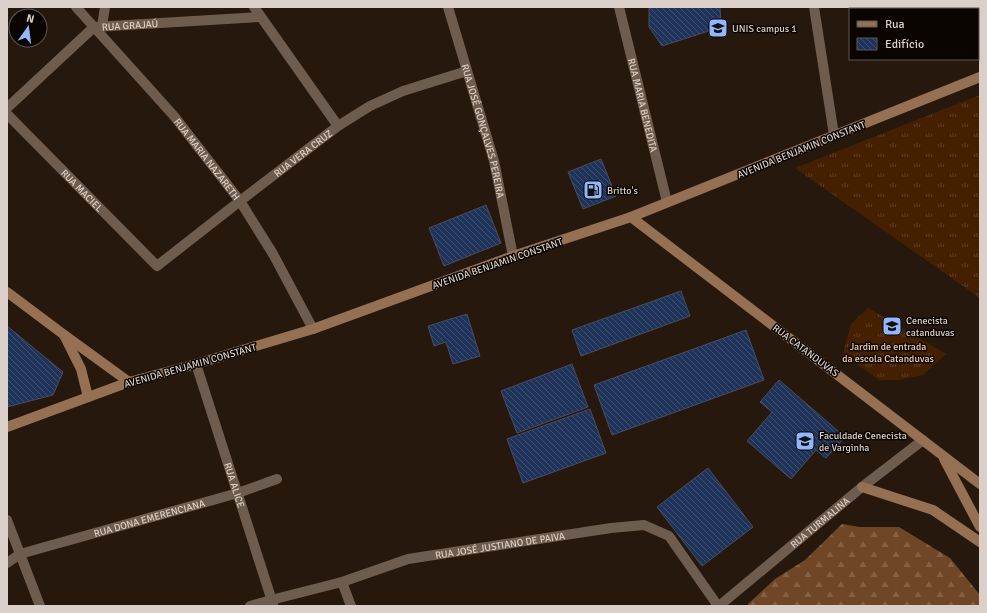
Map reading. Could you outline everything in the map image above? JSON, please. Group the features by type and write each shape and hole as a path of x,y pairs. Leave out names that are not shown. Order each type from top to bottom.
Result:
{"main road":[{"name":"AVENIDA BENJAMIN CONSTANT","path":"7,427 129,382 196,364 313,329 513,256 631,217 980,77"},
{"name":"RUA CATANDUVAS","path":"631,217 980,484"},
{"path":"7,292 129,382"},
{"path":"63,334 81,369 88,397"},
{"path":"942,455 980,527"},
{"path":"862,487 933,510 980,542"}],"street":[{"name":"RUA MARIA NAZARETH","path":"76,7 98,26 174,116 240,201 273,254 313,329"},
{"path":"98,26 105,7"},
{"path":"254,7 338,126"},
{"name":"RUA JOSÉ GONÇALVES PEREIRA","path":"448,7 494,161 513,256"},
{"name":"RUA MARIA BENEDITA","path":"619,7 667,202"},
{"path":"814,7 834,136"},
{"name":"RUA GRAJAÚ","path":"7,108 98,26 260,17"},
{"name":"RUA VERA CRUZ","path":"157,266 338,126 370,106 403,92 467,71"},
{"name":"RUA MACIEL","path":"7,114 157,266"},
{"name":"RUA ALICE","path":"196,364 273,603"},
{"name":"RUA TURMALINA","path":"718,606 862,487 923,440"},
{"name":"RUA DONA EMERENCIANA","path":"7,563 20,554 238,492 277,479"},
{"path":"7,520 40,606"},
{"name":"RUA JOSÉ JUSTIANO DE PAIVA","path":"250,606 273,603 408,560 611,528 644,525 669,536 718,606"},
{"path":"342,582 351,606"}],"green space":[{"path":"980,95 980,298 795,168"},
{"name":"Jardim de entrada da escola Catanduvas","path":"868,308 946,354 923,375 897,380 879,380 843,354 851,324"},
{"path":"842,524 860,527 899,527 950,558 980,595 980,606 748,606 748,604 775,579 805,560"}],"building":[{"path":"649,7 720,7 721,27 662,46 649,27"},
{"path":"980,7 980,39 979,8 930,8"},
{"path":"601,159 616,196 583,209 568,172"},
{"path":"486,205 501,243 444,266 429,228"},
{"path":"681,291 690,316 581,356 572,330"},
{"path":"467,314 480,356 453,364 446,342 434,346 428,326"},
{"path":"7,326 63,372 53,395 7,407"},
{"path":"746,330 764,380 612,435 594,385"},
{"path":"572,364 588,407 517,433 501,391"},
{"name":"Faculdade Cenecista de Varginha","path":"779,380 845,437 826,458 816,450 791,479 747,441 772,412 760,402"},
{"path":"590,409 606,453 523,483 507,439"},
{"path":"708,468 753,527 702,566 657,507"}],"place":[{"name":"UNIS campus 1","path":"718,28"},
{"name":"Britto's","path":"593,190"},
{"name":"Cenecista catanduvas","path":"892,326"},
{"name":"Faculdade Cenecista de Varginha","path":"805,441"}]}
